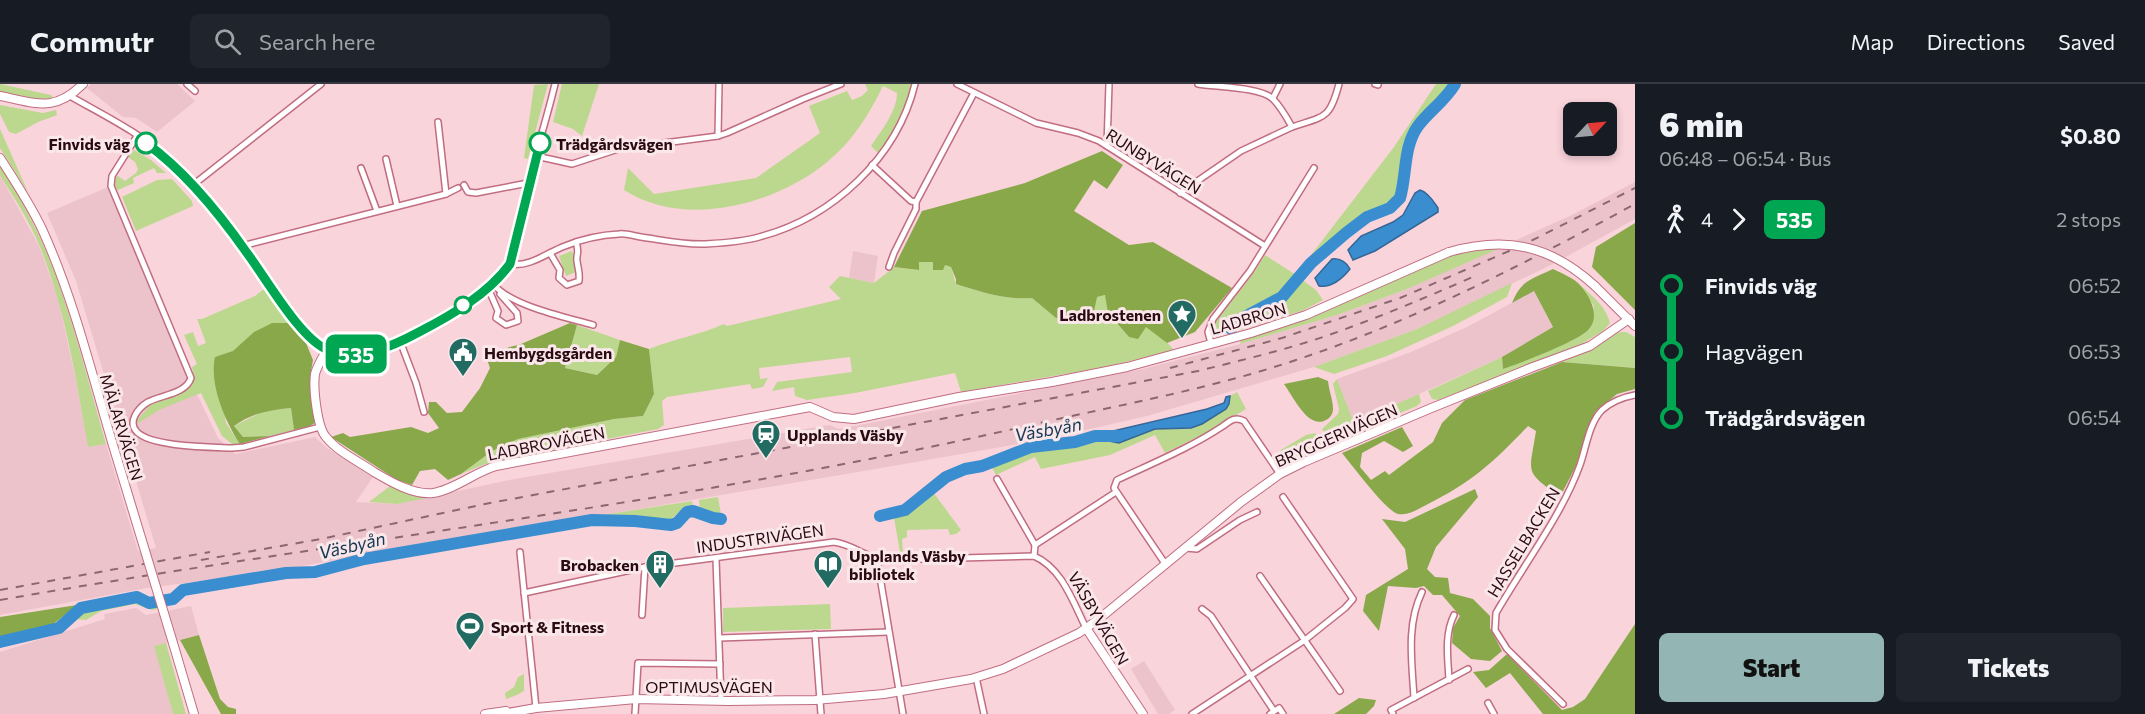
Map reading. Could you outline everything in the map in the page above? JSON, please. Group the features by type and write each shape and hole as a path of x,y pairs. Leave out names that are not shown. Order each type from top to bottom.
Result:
{"street":[{"path":"2,97 15,98 36,105 47,105 64,100 84,84"},
{"path":"187,84 195,91"},
{"path":"193,185 321,84"},
{"path":"70,96 137,136 168,159 193,185 242,246 310,337 327,349 358,354 374,351 400,341 441,319 491,286 510,264 528,183 555,84"},
{"path":"718,136 719,84"},
{"path":"536,156 572,164 618,148 718,136 841,84"},
{"path":"510,264 529,263 576,242 621,233 703,244 730,243 759,237 806,219 851,187 886,148 906,114 915,84"},
{"path":"1107,146 1109,84"},
{"path":"1198,84 1266,94 1273,98 1293,127"},
{"path":"1273,98 1280,84"},
{"path":"1180,193 1241,150 1293,127 1323,117 1334,105 1340,84"},
{"name":"RUNBYVÄGEN","path":"962,85 1036,123 1091,137 1265,246"},
{"path":"890,267 894,253 916,209 916,202 974,93"},
{"path":"438,122 446,194"},
{"path":"137,136 112,176 111,186 191,378 190,383 182,389 146,403 133,417 135,431 150,441 210,447 244,447 320,428 315,395 315,375 327,349"},
{"name":"MÄLARVÄGEN","path":"0,158 22,191 42,229 58,269 194,714"},
{"path":"386,159 397,206"},
{"path":"872,165 911,201 916,202"},
{"path":"362,168 377,211"},
{"path":"1210,343 1208,332 1213,319 1250,271 1314,168"},
{"path":"464,185 468,192 476,193 528,183"},
{"path":"242,246 446,194 458,188"},
{"path":"550,253 560,270 559,278 567,285 579,281 580,269 577,263 579,251 576,242"},
{"name":"LADBRON","path":"844,419 854,419 959,397 1116,369 1251,333 1306,315 1449,252 1485,244 1522,247 1556,258 1595,286 1635,326"},
{"path":"150,279 159,280"},
{"path":"491,286 517,313 518,321 507,325 496,318 498,311 491,286"},
{"path":"491,286 517,302 593,325"},
{"name":"BRYGGERIVÄGEN","path":"976,677 1016,663 1086,628 1241,502 1280,474 1438,405 1533,366 1590,346 1629,319"},
{"path":"400,341 424,412"},
{"name":"HASSELBACKEN","path":"1563,704 1507,649 1495,630 1496,613 1568,496 1593,424 1601,411 1624,397 1635,395"},
{"name":"LADBROVÄGEN","path":"320,428 324,436 338,449 380,475 401,487 417,492 432,493 448,489 496,465 810,407 844,419"},
{"path":"1166,565 1113,488 1118,480 1208,436 1233,419 1239,418 1244,421 1280,474"},
{"path":"997,479 1035,545 1034,556"},
{"path":"1035,545 1116,492"},
{"path":"1192,714 1305,640 1353,599 1283,497"},
{"path":"1186,548 1197,549 1240,520 1257,512"},
{"name":"INDUSTRIVÄGEN","path":"524,593 645,567 834,542 843,543 877,559 1034,556"},
{"path":"520,552 536,708"},
{"name":"VÄSBYVÄGEN","path":"1034,556 1042,559 1059,576 1086,628 1143,714"},
{"path":"716,559 721,700"},
{"path":"877,559 903,714"},
{"path":"642,615 645,567"},
{"path":"1260,576 1340,691"},
{"path":"1414,698 1410,639 1417,603 1422,592"},
{"path":"1202,609 1211,616 1272,712 1279,708 1283,714"},
{"path":"1449,680 1448,635 1449,624 1454,615"},
{"path":"719,638 888,632"},
{"path":"815,634 821,714"},
{"path":"635,714 638,663 720,664"},
{"path":"1393,714 1391,710 1468,669"},
{"path":"976,677 984,714"},
{"name":"OPTIMUSVÄGEN","path":"485,714 636,699 820,699 898,692 976,677"},
{"path":"1488,704 1494,714"},
{"name":"OPTIMUSVÄGEN","path":"502,714 520,710"}],"shaded area":[{"path":"91,84 177,84 195,101 157,132 136,118 123,117 87,88"},
{"path":"0,175 39,246 58,298 88,447 106,444 138,551 156,548 76,281 47,213 108,187 182,363 218,438 235,454 315,437 327,448 373,477 356,502 397,504 509,480 829,425 839,429 1143,369 1240,344 1340,314 1407,289 1572,215 1635,182 1635,219 1551,265 1417,329 1314,367 1147,416 1046,439 893,466 248,575 147,588 0,615"},
{"path":"853,251 878,256 874,283 849,278"},
{"path":"1534,291 1553,327 1502,357 1354,423 1337,379 1411,352 1467,327"},
{"path":"191,606 199,635 155,646 173,714 0,714 0,652 105,619 104,614 136,608 146,615"},
{"path":"1144,661 1175,710 1169,714 1158,714 1131,669"}],"green space":[{"path":"0,84 51,95 53,98 39,99 0,92"},
{"path":"548,84 528,159 524,158 534,85"},
{"path":"562,84 599,84 582,136 573,129 553,122"},
{"path":"865,84 911,84 899,121 879,154 871,146 891,114 897,93 883,86 866,118 844,146 805,178 781,190 728,207 701,210 674,208 648,202 624,190 628,168 654,194 756,178 820,133 809,106 847,91 852,100 862,96 868,90"},
{"path":"1436,84 1451,84 1409,137 1405,147 1400,189 1394,200 1357,219 1298,272 1394,147"},
{"path":"0,105 43,113 56,110 57,115 16,134 9,132 0,114"},
{"path":"0,129 28,192 0,148"},
{"path":"134,150 151,160 166,173 157,173 154,168 133,178 134,183 118,190 115,187 116,177 125,181 138,169 135,162 128,157"},
{"path":"1102,151 1123,165 1107,189 1094,180 1074,211 1129,245 1153,242 1232,288 1195,332 1167,343 1146,327 1138,339 1129,337 1108,313 1105,295 1097,297 1094,311 1085,316 1056,318 1032,298 1003,297 956,284 951,267 945,265 943,270 933,270 933,262 919,262 919,270 894,267 922,211 1025,183"},
{"path":"0,165 31,219 56,276 106,444 88,447 57,296 36,238 0,175"},
{"path":"172,179 192,201 193,206 136,231 122,197 157,180"},
{"path":"1635,223 1635,310 1592,267 1596,247"},
{"path":"1498,249 1407,289 1340,314 1240,344 1241,340 1325,312 1450,256 1472,250"},
{"path":"572,251 579,271 566,276 559,256"},
{"path":"1265,255 1296,275 1277,298 1234,320 1227,332 1216,333 1215,323"},
{"path":"919,262 933,262 933,269 945,265 951,267 956,284 965,287 1003,297 1032,298 1056,318 1097,297 1106,295 1108,313 1129,337 1146,326 1162,337 1174,350 1105,367 961,392 955,373 807,400 795,396 794,387 772,391 777,382 852,372 850,357 759,368 760,379 768,378 763,387 752,389 750,384 667,397 662,401 664,425 658,429 501,460 461,474 492,451 518,439 614,419 643,416 654,394 649,349 724,324 727,326 841,299 829,287 840,276 874,283 894,267 918,270"},
{"path":"1553,269 1575,281 1586,293 1594,311 1589,329 1549,351 1503,369 1502,357 1553,327 1534,291 1512,303 1524,285"},
{"path":"1301,279 1316,290 1323,300 1304,310 1236,330 1236,326 1279,302"},
{"path":"1512,283 1507,297 1453,326 1387,356 1334,374 1314,367 1417,329"},
{"path":"1578,283 1605,311 1610,323 1603,331 1578,346 1438,400 1432,399 1428,391 1502,357 1503,368 1547,351 1589,329 1594,306"},
{"path":"264,289 289,323 264,327 234,351 215,357 226,423 240,444 232,444 222,436 201,393 161,409 138,423 137,421 153,403 183,392 192,384 192,367 197,364 184,335 193,332 198,346 206,343 197,319 202,319 255,296"},
{"path":"272,323 289,323 306,343 313,360 310,377 315,423 294,430 291,408 261,413 234,426 243,437 270,436 240,444 229,424 216,390 215,357 233,351 254,332"},
{"path":"570,323 577,325 565,368 597,375 616,357 620,340 649,349 654,394 643,416 614,419 518,439 492,451 461,474 448,480 435,469 420,471 412,485 397,480 331,437 343,433 350,437 411,427 428,433 439,428 428,413 429,402 436,402 447,413 462,412 480,388 490,368 485,354 521,344"},
{"path":"577,325 620,340 616,357 597,375 565,368"},
{"path":"1620,332 1626,332 1635,337 1635,368 1562,362 1595,348"},
{"path":"1562,362 1635,368 1635,389 1617,394 1595,412 1575,468 1560,497 1540,481 1532,470 1536,431 1528,426 1493,461 1470,479 1443,496 1406,514 1398,514 1386,505 1342,453 1402,427 1413,446 1403,452 1384,441 1362,453 1360,467 1371,480 1385,471 1389,475 1433,442 1442,423 1465,400"},
{"path":"1318,377 1328,381 1333,409 1329,418 1319,422 1307,416 1284,384"},
{"path":"1337,379 1354,423 1419,394 1421,402 1417,406 1332,442 1322,429 1338,414 1339,409 1333,384"},
{"path":"1237,392 1246,409 1206,433 1165,453 1155,435 1110,455 1041,469 1035,457 996,475 991,466 1032,450 1076,445 1096,439 1105,441 1155,429 1172,429 1229,404 1230,396"},
{"path":"291,408 294,430 270,436 243,437 234,426 264,411"},
{"path":"1315,433 1326,446 1283,467 1278,464 1281,450 1306,435"},
{"path":"390,486 427,498 397,504 369,502"},
{"path":"1475,489 1478,497 1436,547 1427,569 1435,577 1448,578 1450,593 1473,599 1490,616 1490,628 1502,651 1490,661 1471,659 1452,643 1453,628 1460,616 1442,595 1433,595 1424,586 1416,588 1388,586 1379,631 1363,611 1366,595 1408,569 1405,549 1382,519 1405,522"},
{"path":"933,492 961,530 950,535 948,529 907,530 907,537 902,539 903,552 900,552 894,518 910,512"},
{"path":"718,497 721,514 700,510 699,500"},
{"path":"692,501 693,507 682,509 669,521 636,515 596,516"},
{"path":"134,601 149,606 156,605 157,609 152,610 135,604 101,611 86,620 74,619 82,610"},
{"path":"830,604 831,629 723,632 723,608"},
{"path":"77,605 51,626 0,639 0,617"},
{"path":"1635,624 1635,714 1543,714 1510,673 1486,688 1473,672 1489,670 1507,654 1562,710 1573,707 1585,699"},
{"path":"199,635 220,699 228,707 236,709 236,714 221,714 180,640"},
{"path":"166,643 186,714 173,714 154,646"},
{"path":"524,674 524,691 506,699 505,693 514,687 518,677"},
{"path":"1359,698 1376,700 1374,706 1366,714 1334,714"}],"water":[{"path":"1420,190 1426,193 1438,208 1438,212 1375,251 1353,260 1348,250 1361,236 1403,215 1415,193"},
{"path":"1332,259 1343,261 1350,269 1336,282 1328,286 1319,286 1315,278"},
{"name":"Väsbyån","path":"1230,396 1226,409 1191,428 1155,429 1119,443 1103,440 1104,433 1207,409 1224,403 1226,397"}],"waterway":[{"name":"Väsbyån","path":"1231,329 1237,321 1282,297 1311,263 1346,233 1367,217 1390,208 1400,198 1413,134 1455,84"},
{"name":"Väsbyån","path":"880,516 905,510 946,477 965,469 982,466 1031,447 1075,442 1095,436 1118,436"},
{"name":"Väsbyån","path":"0,642 59,628 81,608 137,597 149,603 173,599 183,590 286,573 315,572 364,559 592,520 671,525 677,523 687,512 693,511 721,519"}],"railway":[{"path":"1170,368 1282,338 1400,298 1523,245 1635,188"},
{"path":"0,600 775,477 903,452 1198,388 1264,370 1340,345 1426,309 1553,248 1635,204"},
{"path":"201,560 321,539 485,504 1198,371 1270,353 1358,325 1477,275"},
{"path":"0,590 210,552"}],"bus line":[{"name":"535","path":"146,143 168,159 193,185 310,337 334,352 351,354 374,351 416,333 488,288 501,276 510,264 515,247 528,183 540,143"}],"place":[{"name":"Finvids väg","path":"146,143"},
{"name":"Trädgårdsvägen","path":"540,143"},
{"name":"Ladbrostenen","path":"1182,340"},
{"name":"Hembygdsgården","path":"463,378"},
{"name":"Upplands Väsby","path":"766,460"},
{"name":"Brobacken","path":"660,590"},
{"name":"Upplands Väsby bibliotek","path":"828,590"},
{"name":"Sport & Fitness","path":"470,652"}]}
